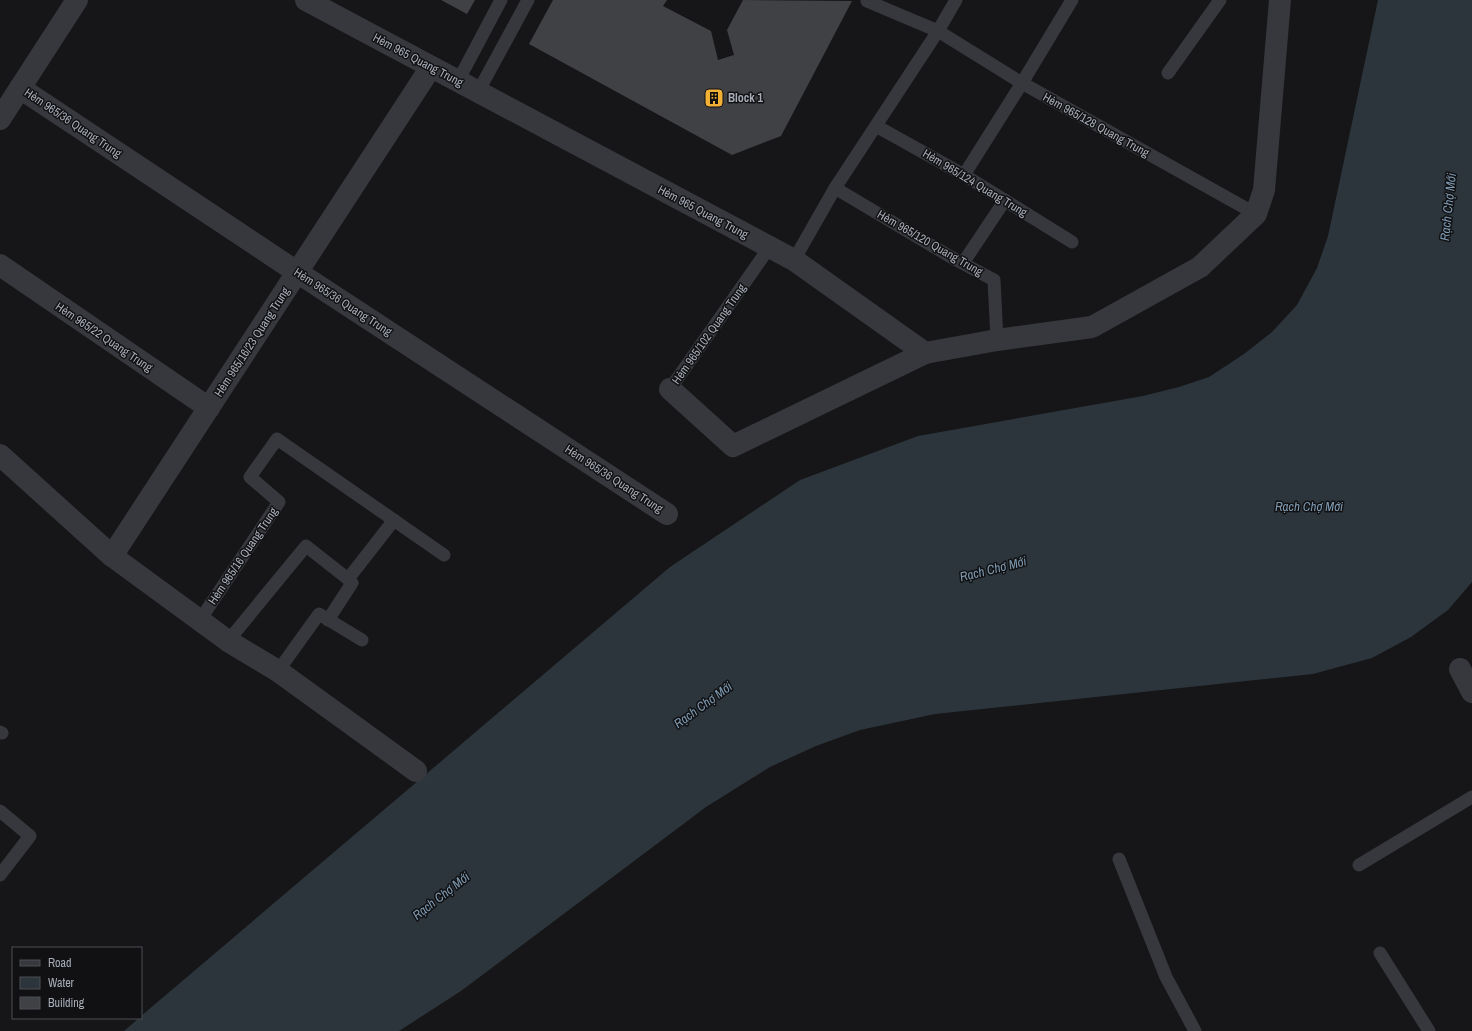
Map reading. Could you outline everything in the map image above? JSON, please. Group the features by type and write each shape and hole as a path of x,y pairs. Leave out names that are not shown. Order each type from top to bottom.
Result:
{"street":[{"path":"0,119 76,0"},
{"name":"Hẻm 965 Quang Trung","path":"306,0 794,260 925,353"},
{"path":"925,353 997,340 1092,327 1200,267 1256,214 1264,190 1280,0"},
{"name":"Hẻm 965/16/23 Quang Trung","path":"112,556 431,67"},
{"name":"Hẻm 965/36 Quang Trung","path":"20,88 297,272 667,514"},
{"name":"Hẻm 965/22 Quang Trung","path":"0,265 209,408"},
{"name":"Hẻm 965/102 Quang Trung","path":"670,389 733,446 925,353"},
{"path":"0,455 112,556 228,641 278,671 416,770"},
{"path":"1460,669 1472,692"}],"lane":[{"path":"458,81 502,0"},
{"path":"478,92 528,0"},
{"path":"794,260 835,188 938,31 956,0"},
{"path":"964,175 1072,0"},
{"path":"1168,73 1220,0"},
{"path":"867,1 938,31"},
{"name":"Hẻm 965/128 Quang Trung","path":"938,31 1022,83 1256,214"},
{"name":"Hẻm 965/124 Quang Trung","path":"876,126 964,175 1072,242"},
{"name":"Hẻm 965/120 Quang Trung","path":"835,188 994,280 997,340"},
{"path":"963,263 1004,200"},
{"name":"Hẻm 965/102 Quang Trung","path":"670,389 770,248"},
{"name":"Hẻm 965/16 Quang Trung","path":"200,620 279,502 250,477 277,439 444,555"},
{"path":"348,579 394,520"},
{"path":"228,641 306,546 352,583 328,620"},
{"path":"278,671 319,614 362,640"},
{"path":"1359,865 1472,796"},
{"path":"0,811 30,836 0,875"},
{"path":"1119,860 1166,977 1194,1031"},
{"path":"1380,953 1428,1031"}],"water":[{"name":"Rạch Chợ Mới","path":"1378,0 1472,0 1472,582 1448,610 1411,637 1372,658 1313,674 935,714 860,730 816,746 770,767 706,807 461,991 399,1031 124,1031 138,1019 142,1019 142,1015 670,567 800,480 918,436 1143,396 1179,387 1209,377 1244,354 1272,332 1297,305 1317,268 1328,236"}],"building":[{"path":"441,0 475,0 467,14"},
{"name":"Block 1","path":"553,0 667,0 663,6 711,31 718,60 734,55 727,30 743,0 852,1 781,136 732,155 529,44"}],"place":[{"name":"Block 1","path":"714,98"}]}
